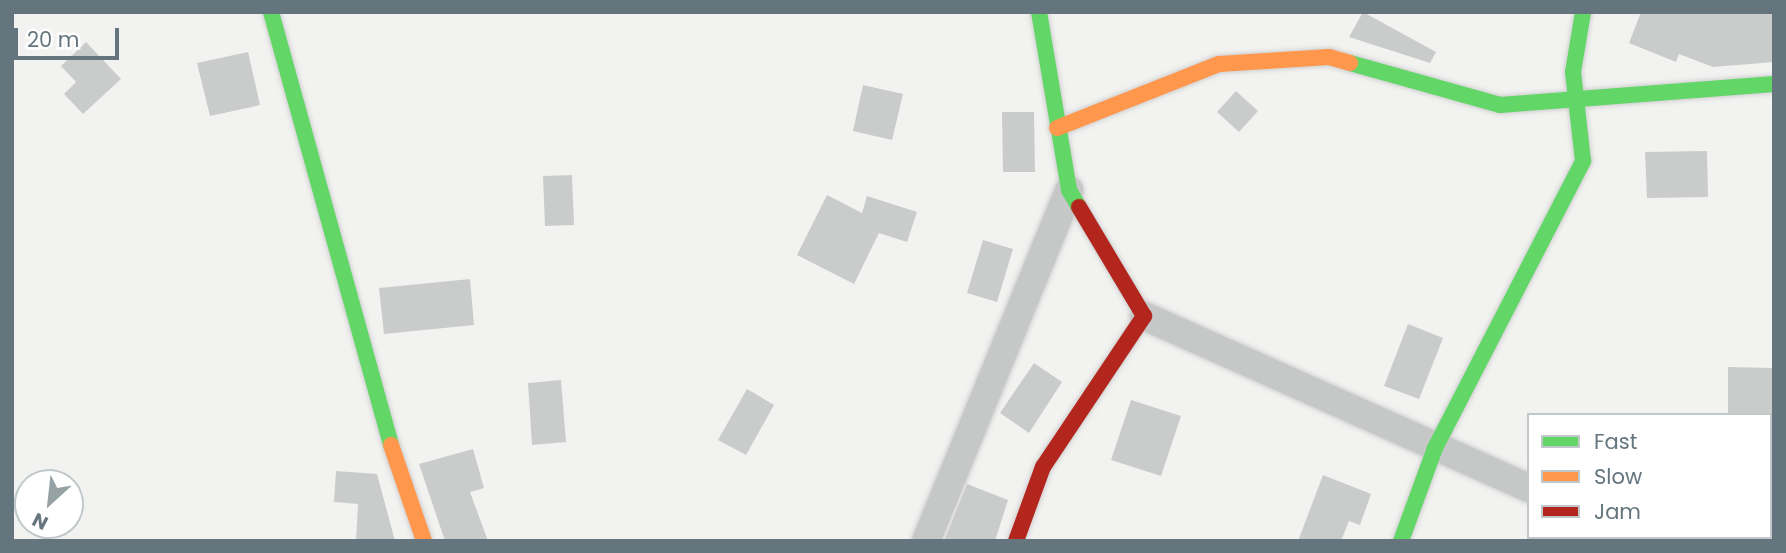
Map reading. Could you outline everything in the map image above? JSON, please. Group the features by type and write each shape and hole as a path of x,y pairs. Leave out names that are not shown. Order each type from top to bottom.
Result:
{"street":[{"path":"271,12 404,491 424,541"},
{"path":"1039,12 1069,190 1144,316 1527,487"},
{"path":"1401,541 1435,448 1583,161 1573,72 1583,12"},
{"path":"1057,128 1219,64 1329,57 1500,105 1576,104 1774,84"},
{"path":"926,541 1069,190"},
{"path":"1016,541 1042,467 1144,316"}],"building":[{"path":"1363,12 1436,52 1430,63 1349,37"},
{"path":"1641,12 1774,12 1774,62 1713,67 1679,54 1676,62 1629,43"},
{"path":"86,42 121,79 83,114 64,94 76,82 61,66"},
{"path":"248,52 260,105 210,116 197,63"},
{"path":"863,85 903,94 892,140 853,131"},
{"path":"1236,91 1258,111 1239,132 1217,112"},
{"path":"1002,112 1034,112 1035,172 1003,172"},
{"path":"1707,151 1708,197 1647,198 1645,152"},
{"path":"572,175 574,225 545,226 543,176"},
{"path":"827,195 862,213 867,196 917,212 907,242 879,233 854,284 797,255"},
{"path":"983,240 1013,249 997,302 967,293"},
{"path":"470,279 474,325 384,334 379,288"},
{"path":"1408,324 1443,338 1419,399 1384,386"},
{"path":"1034,363 1062,382 1029,433 1000,413"},
{"path":"1728,367 1774,368 1774,415 1728,413"},
{"path":"561,380 566,442 532,445 528,383"},
{"path":"747,389 774,405 746,455 718,440"},
{"path":"1131,400 1181,416 1161,476 1111,460"},
{"path":"473,449 484,488 470,492 488,541 445,541 419,464"},
{"path":"336,471 377,474 395,541 356,541 358,504 334,502"},
{"path":"1323,475 1371,494 1360,525 1349,521 1341,541 1298,541"},
{"path":"967,484 1008,500 995,541 944,541"}],"traffic: fast":[{"path":"271,12 391,445"},
{"path":"1039,12 1069,190 1079,207"},
{"path":"1401,541 1435,448 1583,161 1573,72 1583,12"},
{"path":"1350,63 1500,105 1774,84"}],"traffic: slow":[{"path":"1057,128 1219,64 1329,57 1350,63"},
{"path":"391,445 424,541"}],"traffic: jam":[{"path":"1016,541 1043,467 1144,316 1079,207"}]}
